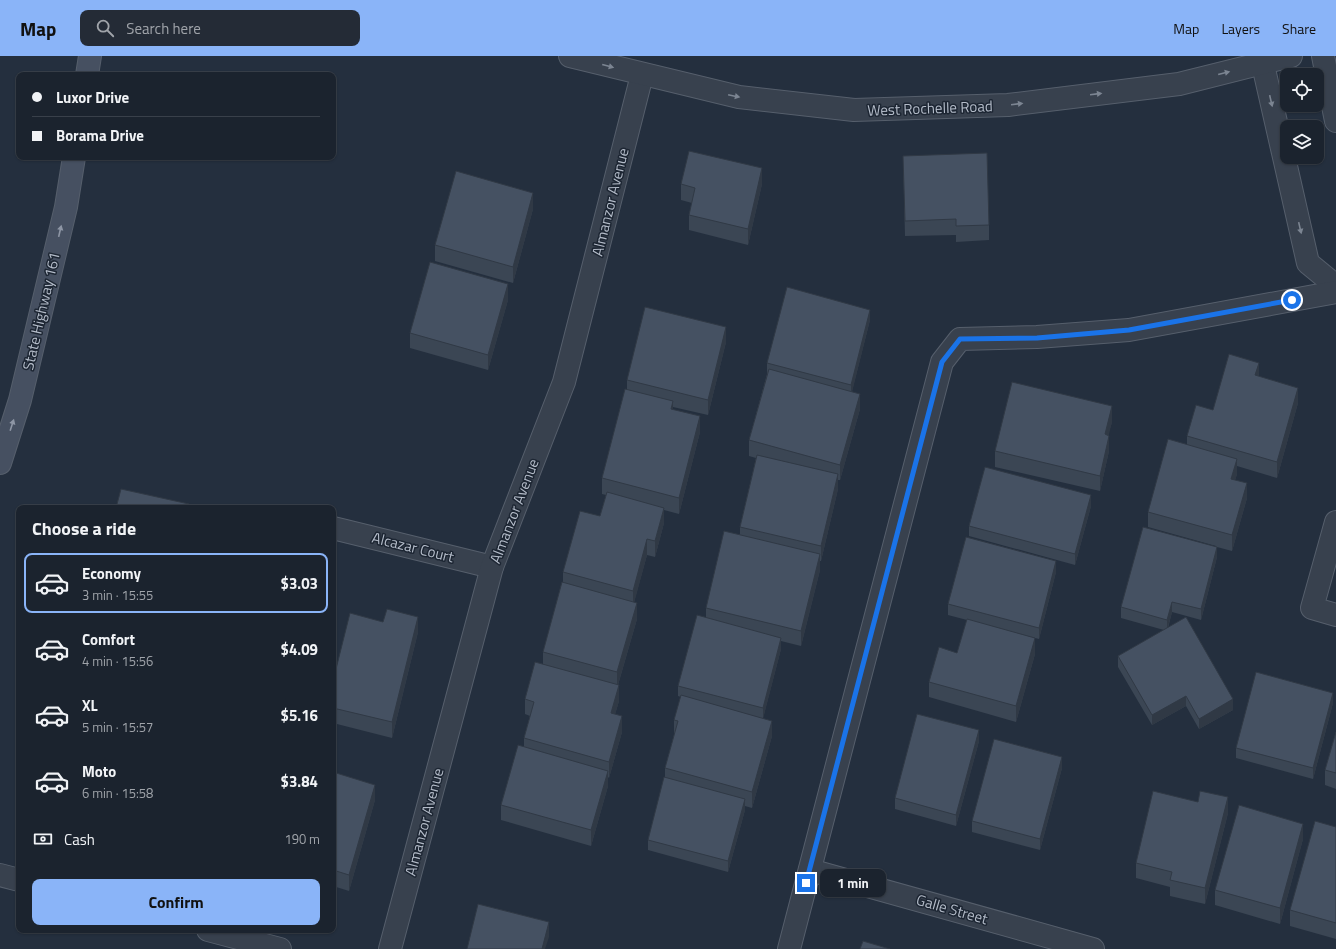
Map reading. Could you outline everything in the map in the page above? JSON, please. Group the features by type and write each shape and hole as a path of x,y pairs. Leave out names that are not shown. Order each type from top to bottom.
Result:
{"main road":[{"path":"87,72 90,56"},
{"name":"State Highway 161","path":"0,462 22,392 66,206 74,160"}],"street":[{"name":"West Rochelle Road","path":"570,56 642,75 739,97 854,110 1008,105 1179,84 1262,60 1291,56"},
{"path":"1323,56 1336,121"},
{"path":"1262,60 1308,263 1336,286"},
{"name":"Almanzor Avenue","path":"390,949 492,567 564,382 642,75"},
{"path":"789,949 942,362 960,339 1037,338 1129,330 1336,292"},
{"path":"1336,522 1312,608 1336,615"},
{"name":"Alcazar Court","path":"336,529 492,567"},
{"name":"Galle Street","path":"810,870 1093,949"},
{"path":"0,875 16,879"},
{"path":"219,933 280,949"}],"building":[{"path":"689,151 762,168 748,229 689,215 695,188 681,184"},
{"path":"987,153 989,225 956,226 956,219 905,221 903,156"},
{"path":"456,171 533,193 513,267 435,245"},
{"path":"430,262 508,284 488,355 410,333"},
{"path":"787,287 870,310 851,385 767,363"},
{"path":"645,307 726,327 708,400 627,380"},
{"path":"1229,354 1259,363 1255,375 1298,388 1277,462 1187,436 1196,405 1213,410"},
{"path":"769,369 860,394 840,465 749,440"},
{"path":"1012,382 1112,406 1105,434 1109,436 1100,476 995,451"},
{"path":"625,389 673,401 671,409 700,416 679,498 602,478"},
{"path":"1168,439 1237,459 1231,479 1247,483 1232,535 1148,512"},
{"path":"757,455 838,474 821,546 740,527"},
{"path":"985,467 1091,495 1075,554 969,526"},
{"path":"121,489 189,504 189,505 117,505"},
{"path":"607,492 664,508 655,541 647,539 633,591 563,572 580,511 600,516"},
{"path":"1143,527 1217,547 1201,609 1172,602 1167,620 1121,607"},
{"path":"724,531 820,554 801,631 706,608"},
{"path":"966,537 1056,561 1039,628 948,604"},
{"path":"562,582 637,603 617,672 543,652"},
{"path":"387,609 418,617 392,722 336,709 336,669 350,613 383,622"},
{"path":"697,615 781,638 763,708 678,686"},
{"path":"1186,617 1233,699 1199,719 1186,696 1152,715 1118,656"},
{"path":"967,619 1035,638 1016,706 929,682 939,647 957,653"},
{"path":"535,662 619,685 611,713 622,716 609,762 524,738 534,702 525,699"},
{"path":"1256,672 1333,693 1313,768 1236,748"},
{"path":"681,695 772,721 752,792 665,768 678,721 674,720"},
{"path":"917,714 979,730 956,815 895,798"},
{"path":"1336,732 1336,773 1325,770"},
{"path":"994,739 1062,757 1040,839 972,821"},
{"path":"518,745 608,771 591,830 501,805"},
{"path":"336,773 375,785 349,875 336,871"},
{"path":"664,777 745,799 728,861 648,840"},
{"path":"1153,791 1198,802 1200,791 1228,797 1205,888 1170,880 1172,872 1136,863"},
{"path":"1239,805 1303,824 1280,908 1215,890"},
{"path":"1315,821 1336,827 1336,923 1290,910"},
{"path":"478,904 549,922 542,949 467,949"},
{"path":"863,941 890,949 860,949"}],"route":[{"path":"806,883 942,362 960,339 1037,338 1129,330 1292,300"}]}
